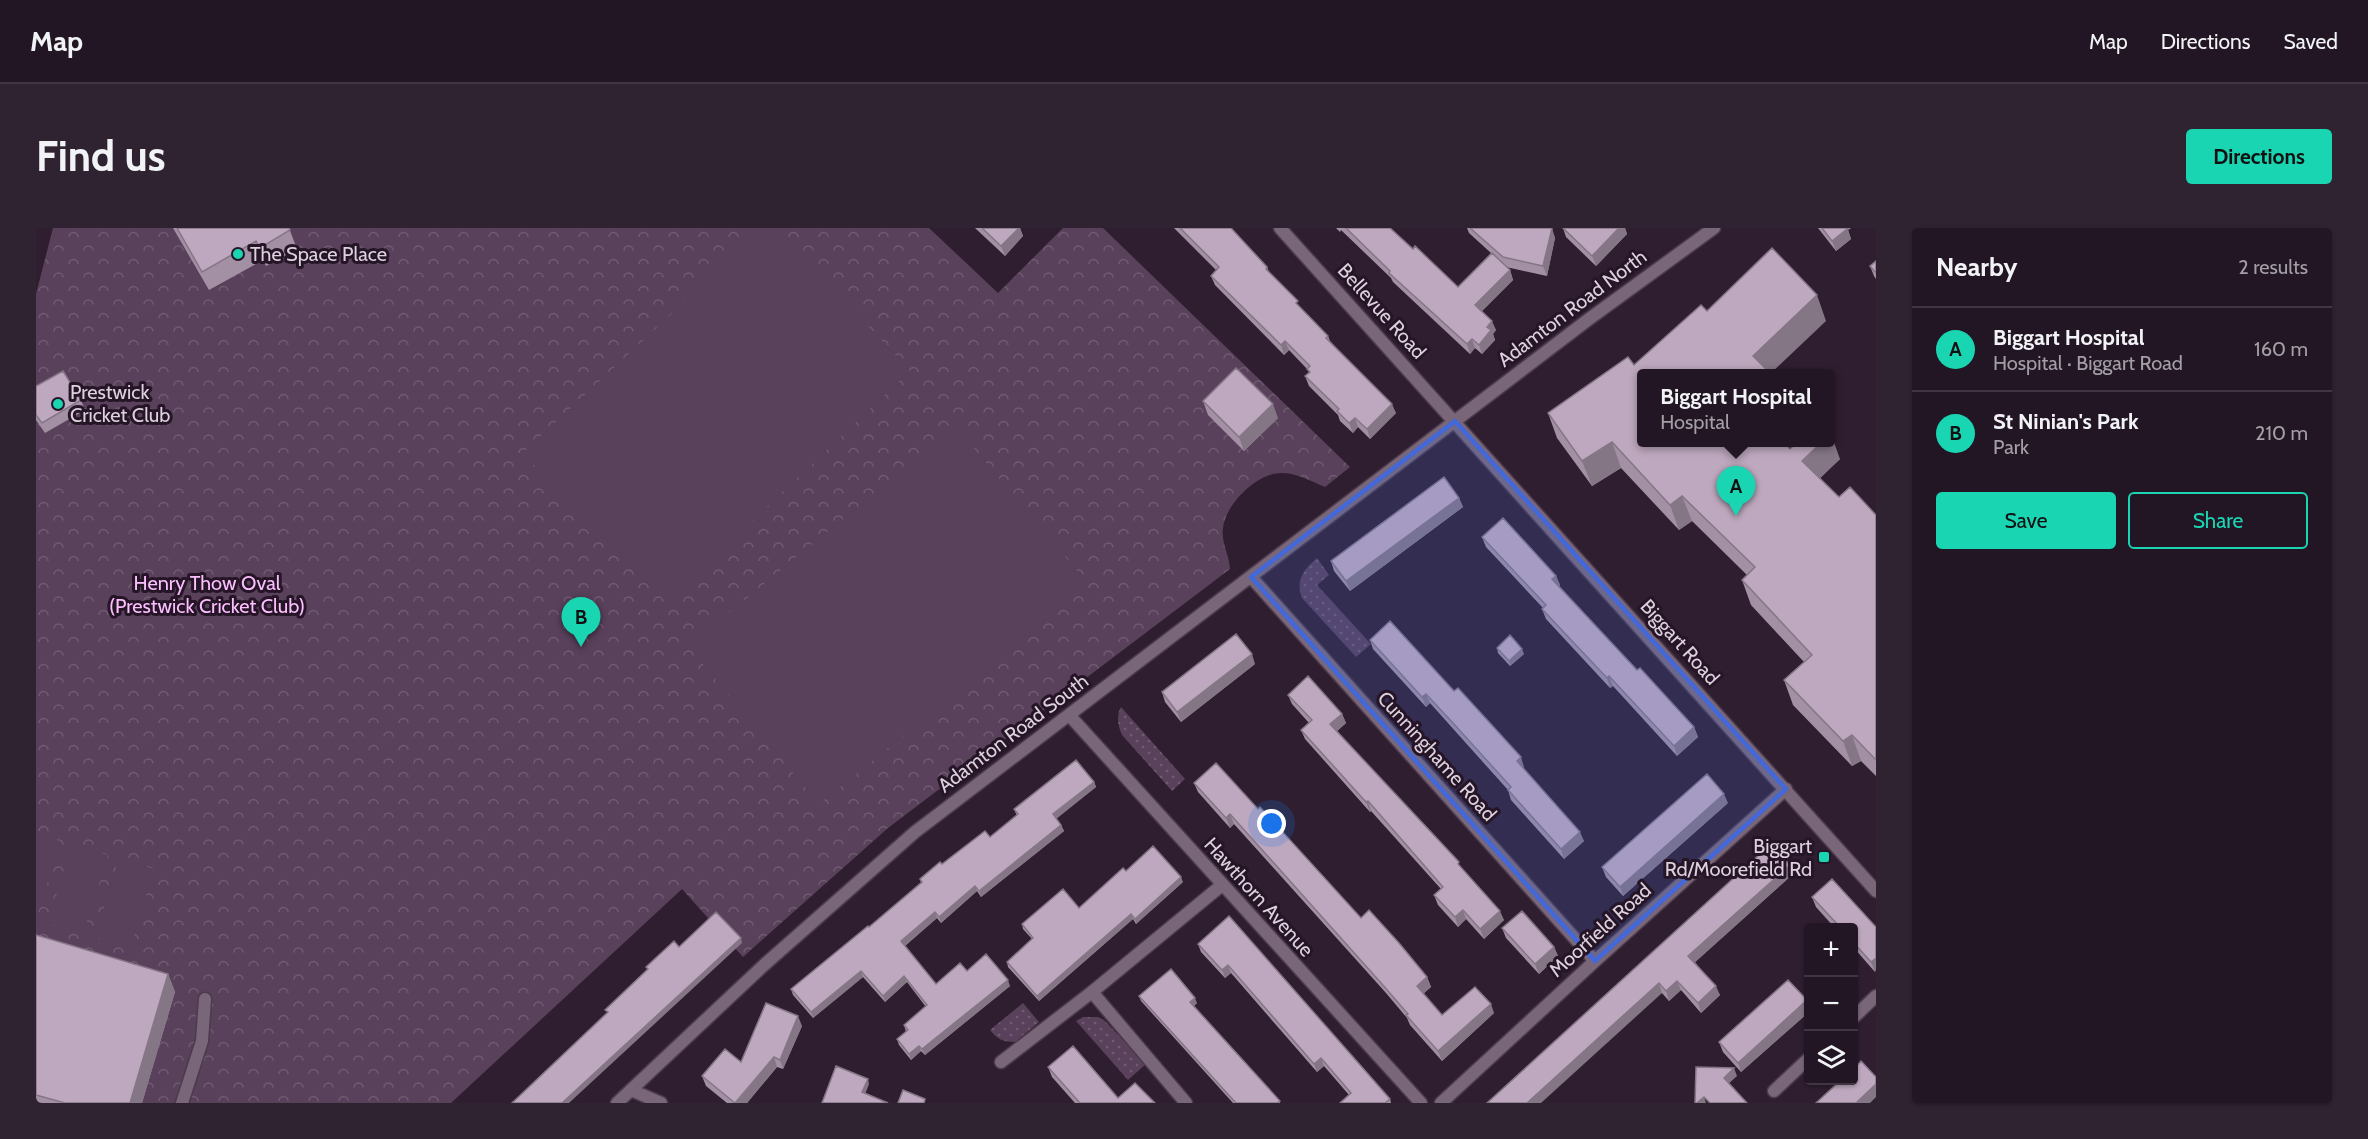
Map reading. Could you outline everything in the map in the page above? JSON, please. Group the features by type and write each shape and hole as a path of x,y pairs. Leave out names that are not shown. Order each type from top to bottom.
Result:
{"street":[{"name":"Bellevue Road","path":"1280,228 1455,421"},
{"name":"Adamton Road North","path":"1455,421 1714,228"},
{"name":"Adamton Road South","path":"617,1103 764,965 915,832 1455,421"},
{"name":"Biggart Road","path":"1455,421 1876,891"},
{"name":"Cunninghame Road","path":"1251,577 1595,961"},
{"name":"Hawthorn Avenue","path":"1070,716 1421,1103"},
{"name":"Moorfield Road","path":"1441,1103 1786,789"},
{"path":"1001,1062 1092,992 1222,885"},
{"path":"1092,992 1186,1103"},
{"path":"1858,1013 1876,996"},
{"path":"182,1103 202,1041 205,999"},
{"path":"1774,1091 1804,1064"},
{"path":"631,1090 661,1103"}],"highlighted area":[{"path":"1455,421 1786,789 1595,961 1251,577"}],"green space":[{"name":"Henry Thow Oval (Prestwick Cricket Club)","path":"53,228 929,228 998,293 1063,228 1103,228 1350,467 1325,487 1287,473 1272,474 1253,484 1236,500 1225,519 1223,539 1230,569 888,828 743,957 682,889 451,1103 36,1103 36,294"},
{"path":"763,228 777,228 910,371 666,602 523,453"},
{"path":"956,427 1089,585 819,804 688,646"},
{"path":"1317,558 1329,575 1317,585 1371,644 1356,657 1302,598 1300,580 1308,566"},
{"path":"1121,707 1185,779 1172,791 1122,735 1118,721"},
{"path":"36,834 60,841 36,920"},
{"path":"72,844 108,855 83,934 48,923"},
{"path":"119,858 154,869 130,948 95,937"},
{"path":"1023,1003 1039,1022 1015,1042 1004,1041 995,1036 990,1030"},
{"path":"1083,1017 1098,1017 1104,1020 1146,1064 1128,1080 1076,1021"}],"building":[{"path":"177,228 289,228 290,230 260,248 256,241 202,272"},
{"path":"982,228 1019,228 1001,246"},
{"path":"1180,228 1231,228 1267,267 1266,269 1298,301 1296,303 1328,336 1326,338 1392,404 1367,429 1355,418 1349,423 1337,411 1339,409 1305,376 1310,372 1307,369 1310,366 1285,341 1281,345 1211,276 1219,267"},
{"path":"1346,228 1390,228 1413,249 1415,246 1458,287 1492,253 1510,270 1475,305 1492,321 1487,327 1491,330 1479,345 1472,339 1467,344 1389,273 1390,271"},
{"path":"1470,228 1552,228 1543,266 1503,257"},
{"path":"1563,228 1619,228 1592,256"},
{"path":"1822,228 1846,228 1847,229 1832,241"},
{"path":"1772,248 1817,295 1753,356 1766,369 1637,369 1637,447 1788,447 1790,449 1792,447 1817,447 1802,461 1839,497 1850,487 1876,515 1876,760 1852,735 1843,741 1784,680 1812,655 1742,580 1755,567 1682,496 1670,505 1612,442 1582,461 1548,413 1628,357 1634,365 1701,305 1707,311"},
{"path":"1876,261 1876,273 1870,266"},
{"path":"1236,368 1273,404 1239,437 1203,401"},
{"name":"Prestwick Cricket Club","path":"63,371 81,400 42,423 36,415 36,386"},
{"path":"1444,477 1459,498 1346,581 1331,561"},
{"path":"1503,518 1556,576 1552,579 1637,670 1640,668 1694,727 1674,746 1542,609 1546,605 1482,537"},
{"path":"1390,621 1454,691 1458,688 1521,757 1517,761 1580,832 1561,849 1508,790 1511,787 1453,723 1426,694 1422,697 1370,640"},
{"path":"1236,634 1252,654 1177,712 1162,692"},
{"path":"1510,635 1522,649 1509,661 1497,648"},
{"path":"1308,676 1342,714 1330,724 1459,862 1458,864 1500,911 1480,929 1463,910 1455,917 1434,895 1443,887 1368,801 1366,802 1301,730 1312,720 1288,695"},
{"path":"1076,760 1094,782 1053,814 1061,825 979,891 975,886 939,917 935,912 901,941 936,984 960,963 967,971 986,954 1008,980 922,1049 919,1046 909,1054 897,1039 908,1030 904,1025 927,1005 904,976 883,996 861,971 811,1012 791,989 922,882 920,879 940,862 942,864 985,831 990,837 1018,814 1014,809"},
{"path":"1216,763 1258,809 1260,807 1361,918 1369,910 1399,943 1427,977 1417,986 1442,1015 1475,987 1491,1004 1438,1051 1382,984 1230,814 1226,818 1194,783"},
{"path":"1707,774 1724,794 1620,887 1602,867"},
{"path":"1771,844 1790,865 1688,956 1716,986 1698,1003 1677,981 1666,991 1659,983 1527,1103 1487,1103"},
{"path":"1153,846 1181,877 1135,919 1131,914 1037,996 1007,962 1033,938 1022,924 1063,889 1079,908 1123,868 1126,871"},
{"path":"1832,879 1876,927 1876,958 1871,962 1858,947 1858,923 1836,923 1812,897"},
{"path":"1522,911 1554,947 1535,964 1502,928"},
{"path":"716,912 741,938 562,1103 512,1103 608,1012 605,1010 648,969 646,967 674,941 679,947"},
{"path":"1229,916 1390,1099 1385,1103 1340,1103 1351,1093 1321,1058 1314,1064 1228,965 1222,970 1198,944"},
{"path":"36,935 168,974 130,1103 65,1103 36,1095"},
{"path":"1171,969 1195,998 1190,1002 1280,1101 1277,1103 1236,1103 1139,996"},
{"path":"1788,980 1804,997 1804,1003 1738,1063 1719,1042"},
{"path":"766,1003 798,1016 780,1060 774,1057 735,1103 702,1076 725,1049 741,1062"},
{"path":"1073,1046 1118,1098 1135,1083 1155,1103 1080,1103 1048,1067"},
{"path":"1861,1061 1876,1077 1876,1084 1856,1103 1816,1103 1836,1085 1858,1085 1858,1064"},
{"path":"836,1066 868,1079 862,1092 888,1103 822,1103"},
{"path":"1696,1067 1734,1068 1724,1078 1747,1103 1710,1103 1704,1097 1695,1103"},
{"path":"903,1090 925,1099 924,1103 898,1103"}],"place":[{"name":"The Space Place","path":"238,254"},
{"name":"Prestwick Cricket Club","path":"58,404"},
{"name":"Biggart Hospital","path":"1736,516"},
{"name":"St Ninian's Park","path":"581,647"},
{"name":"Biggart Rd/Moorefield Rd","path":"1824,857"}]}
